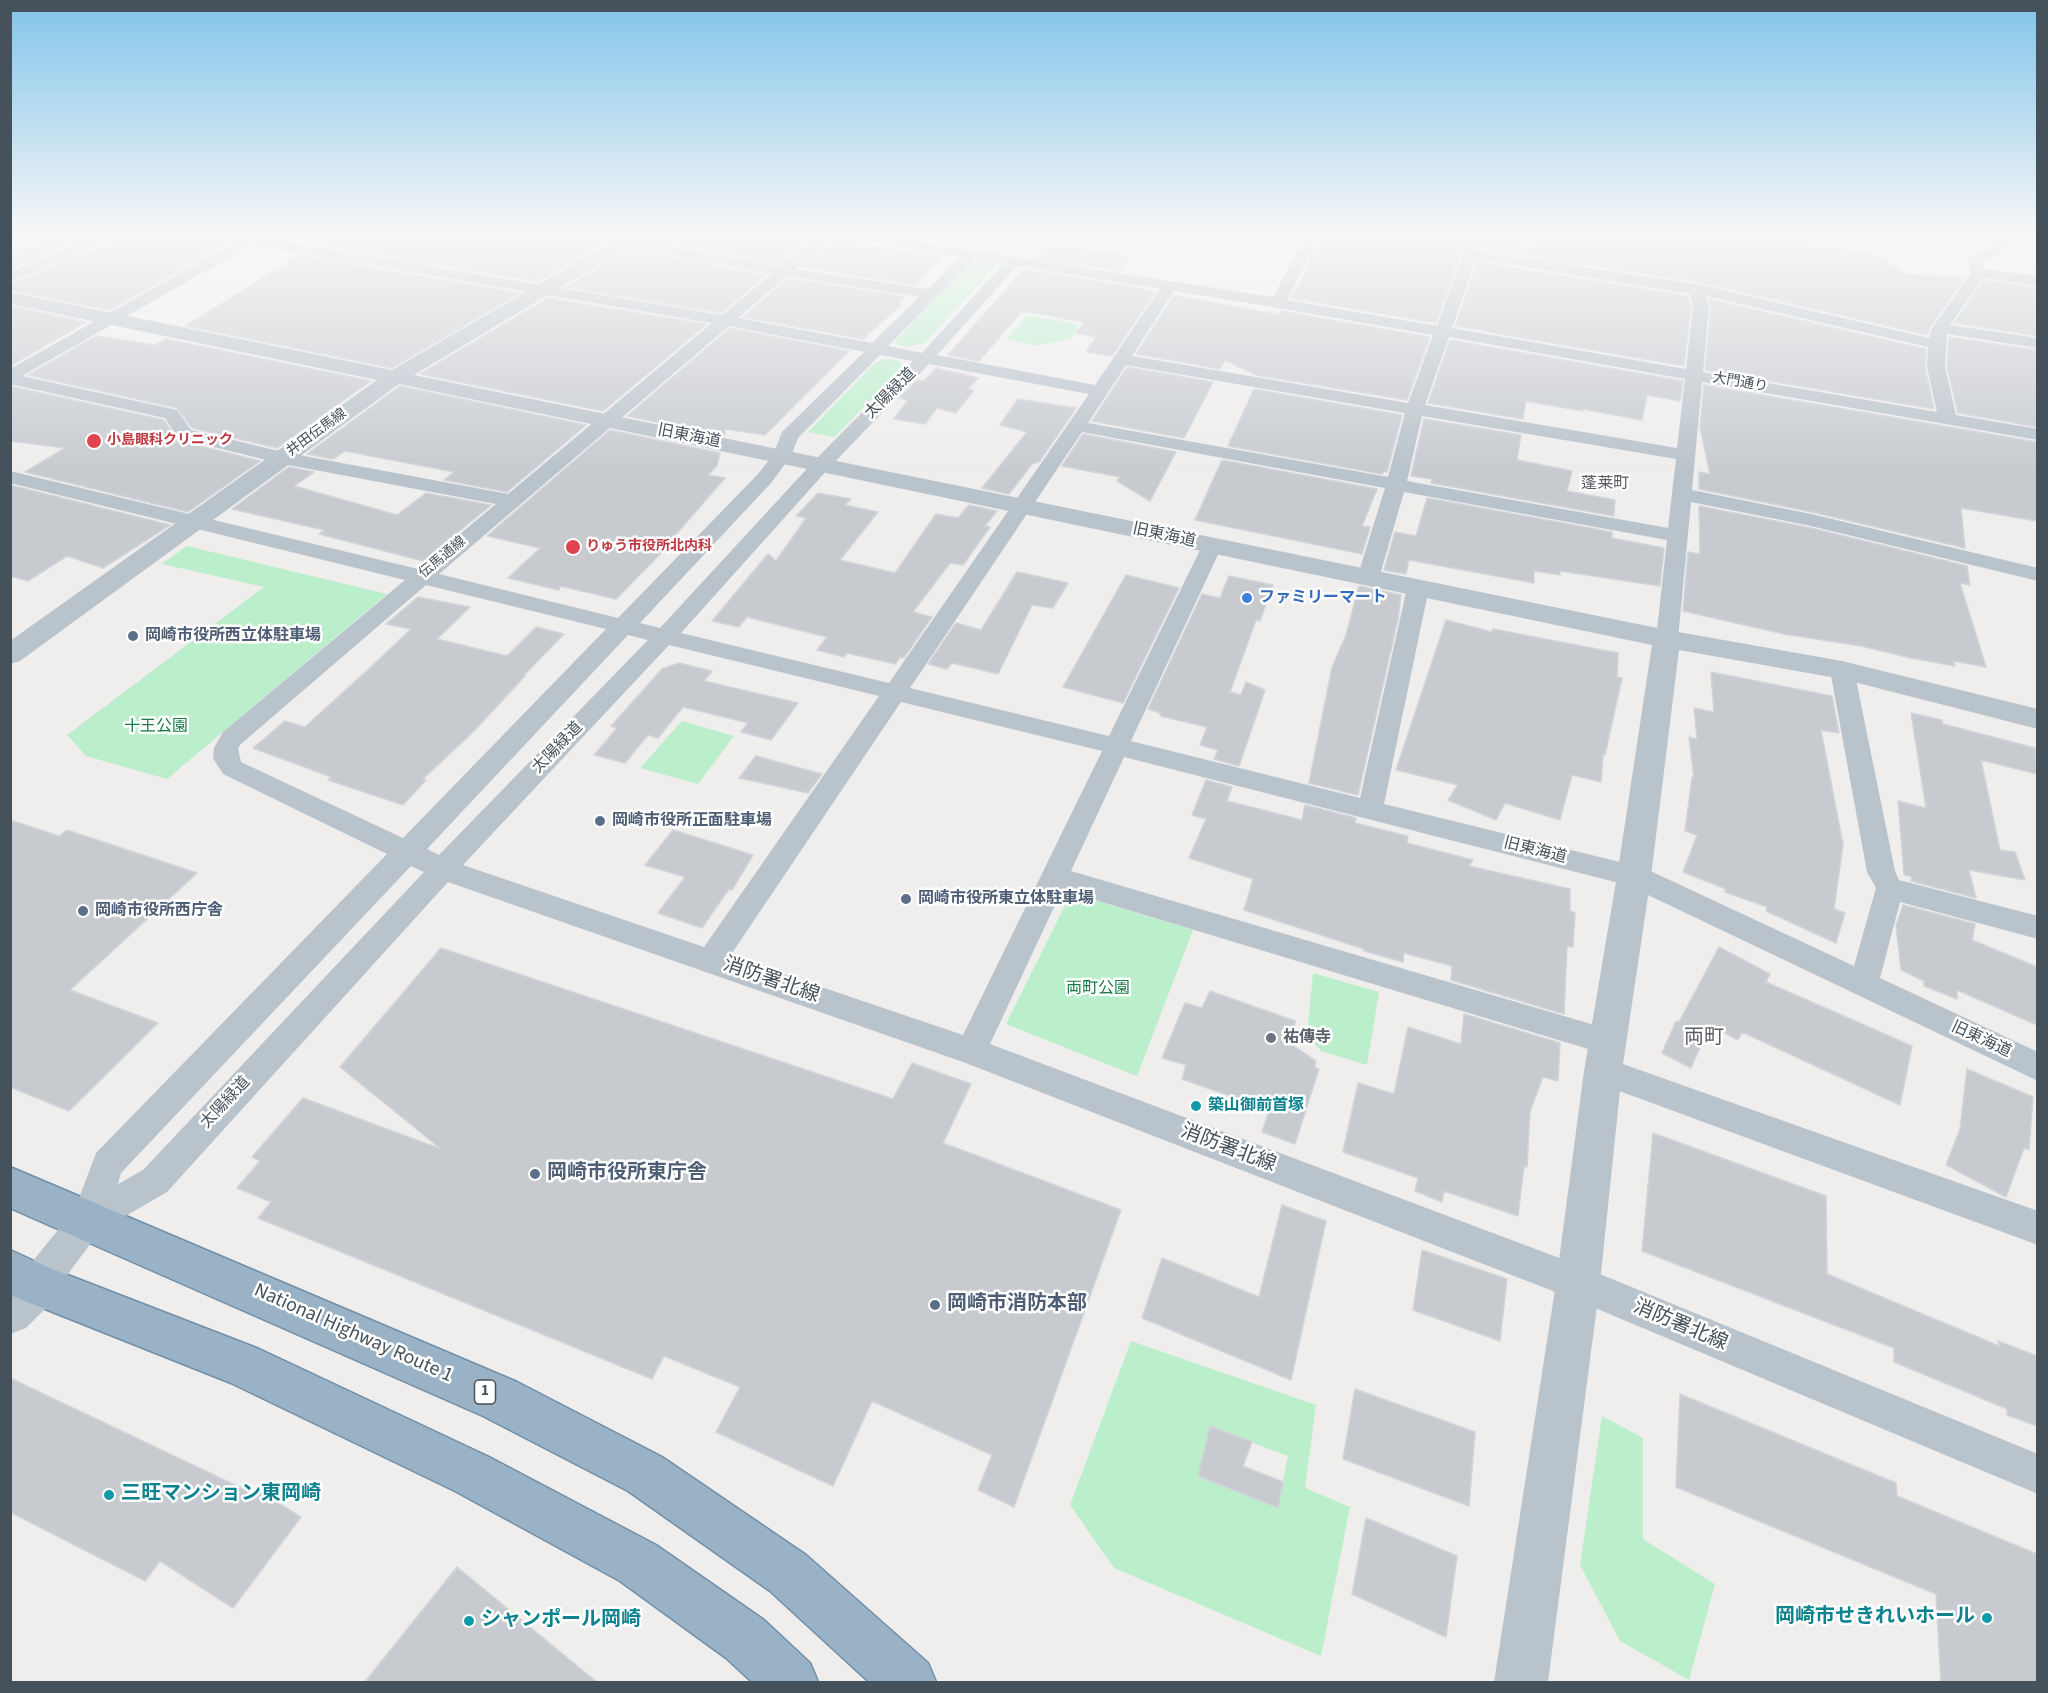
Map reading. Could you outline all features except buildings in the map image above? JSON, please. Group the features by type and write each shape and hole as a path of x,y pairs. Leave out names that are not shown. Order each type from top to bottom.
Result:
{"highway":[{"name":"National Highway Route 1","path":"10,1187 500,1398 645,1474 788,1573 909,1683"},
{"path":"20,1290 243,1365 472,1474 638,1563 745,1639 791,1683"}],"street":[{"name":"旧東海道","path":"86,313 1212,546 1116,746 1634,876 2037,1067"},
{"path":"10,378 123,313"},
{"name":"井田伝馬線","path":"10,655 394,378 503,313"},
{"path":"679,313 1100,391"},
{"name":"伝馬通線","path":"408,850 232,768 226,758 226,748 232,738 735,313"},
{"name":"太陽緑道","path":"88,1219 108,1164 764,479 782,456 789,436 913,313"},
{"name":"太陽緑道","path":"20,1290 88,1219 155,1180 443,869 663,638 822,464 967,313"},
{"path":"711,960 1152,313"},
{"name":"大門通り","path":"1332,313 2037,435"},
{"path":"1368,578 1396,485 1415,409 1449,313"},
{"path":"1521,1683 1578,1283 1606,1056 1667,639 1700,313"},
{"path":"1820,313 1938,336 2037,343"},
{"path":"1948,419 1936,367 1938,336 1953,313"},
{"path":"1122,359 1684,455"},
{"path":"10,378 171,414 184,434 283,458 510,501"},
{"path":"1077,426 1677,536"},
{"path":"10,477 663,638 1116,746 971,1051"},
{"path":"1681,494 1811,520 2037,575"},
{"path":"1212,546 1667,639 1842,670 2037,719"},
{"path":"1370,810 1418,588"},
{"path":"1842,670 1881,872 1890,888 1863,984"},
{"name":"消防署北線","path":"408,850 443,869 971,1051 1578,1283 2037,1474"},
{"path":"1054,877 1606,1056 2037,1228"},
{"path":"1890,888 2037,928"}],"green space":[{"path":"921,313 952,313 923,344 903,347 896,344 897,339"},
{"path":"1027,315 1078,324 1071,339 1036,346 1007,339"},
{"path":"883,359 896,359 901,363 902,368 834,437 808,432 873,365"},
{"name":"十王公園","path":"187,546 387,594 167,779 86,756 67,735 264,587 162,564"},
{"path":"682,721 734,736 698,784 640,768"},
{"name":"両町公園","path":"1071,893 1193,930 1137,1076 1006,1024"},
{"path":"1313,973 1379,992 1367,1065 1321,1051 1307,1035"},
{"path":"1131,1341 1316,1405 1305,1488 1350,1507 1321,1656 1114,1568 1070,1505","holes":["1210,1427 1288,1456 1277,1508 1199,1477"]},
{"path":"1602,1416 1643,1438 1643,1539 1715,1584 1689,1680 1620,1641 1580,1565"}],"place":[{"name":"小島眼科クリニック","path":"94,441"},
{"name":"りゅう市役所北内科","path":"573,547"},
{"name":"ファミリーマート","path":"1247,598"},
{"name":"岡崎市役所西立体駐車場","path":"133,636"},
{"name":"岡崎市役所正面駐車場","path":"600,821"},
{"name":"岡崎市役所東立体駐車場","path":"906,899"},
{"name":"岡崎市役所西庁舎","path":"83,911"},
{"name":"祐傳寺","path":"1271,1038"},
{"name":"築山御前首塚","path":"1196,1106"},
{"name":"岡崎市役所東庁舎","path":"535,1174"},
{"name":"岡崎市消防本部","path":"935,1305"},
{"name":"三旺マンション東岡崎","path":"109,1495"},
{"name":"岡崎市せきれいホール","path":"1987,1618"},
{"name":"シャンポール岡崎","path":"469,1621"}],"district":[{"name":"蓬莱町","path":"1605,484"},
{"name":"両町","path":"1704,1039"}]}
